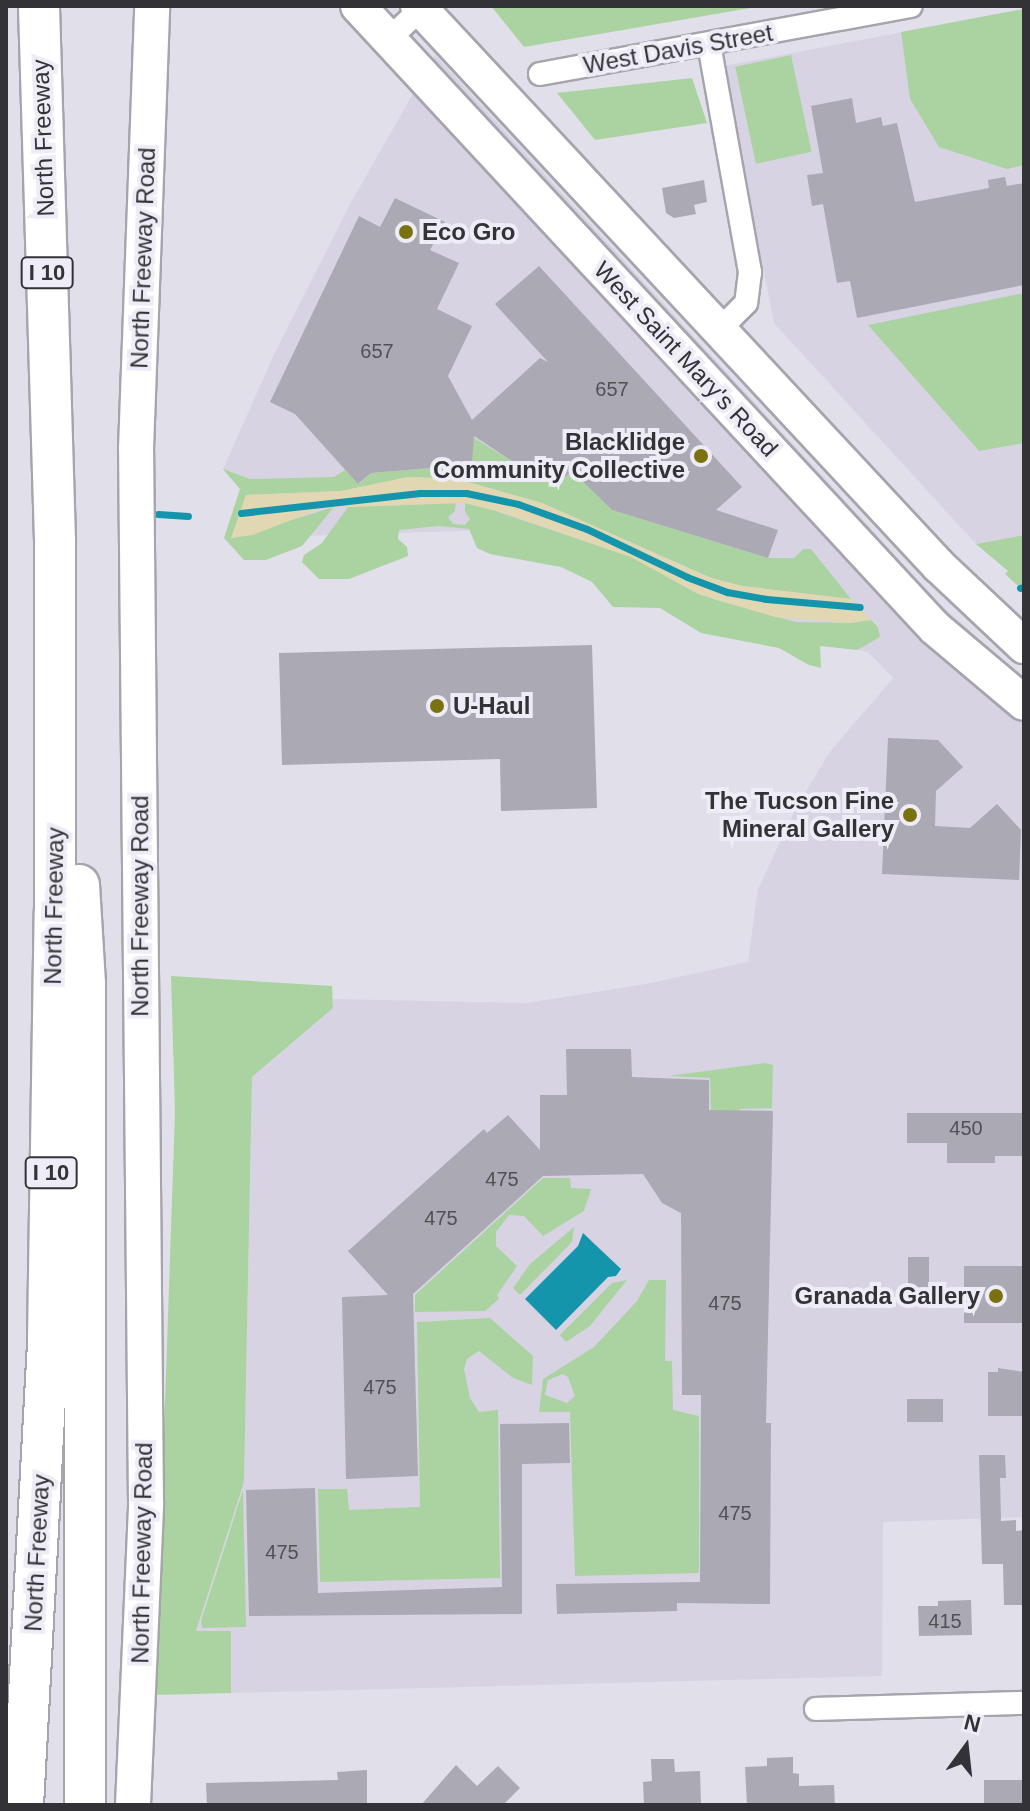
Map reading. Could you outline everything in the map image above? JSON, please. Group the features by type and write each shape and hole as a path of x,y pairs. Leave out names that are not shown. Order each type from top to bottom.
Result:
{"highway":[{"name":"North Freeway","path":"23,1805 49,1323 55,896 55,540 39,6"},
{"path":"55,540 85,984 85,1805"}],"main road":[{"name":"North Freeway Road","path":"133,1805 146,1502 136,449 152,6"},
{"path":"151,49 161,6"},
{"name":"West Saint Mary's Road","path":"358,6 935,628 1024,703"},
{"name":"West Saint Mary's Road","path":"421,7 939,566 1024,646"}],"street":[{"name":"West Davis Street","path":"540,74 911,6"},
{"path":"390,38 421,7"},
{"path":"709,44 750,272 746,303 718,331"},
{"path":"816,1709 1024,1703"}],"shaded area":[{"path":"1024,9 1024,535 976,544 774,323 724,66"},
{"path":"435,55 939,603 1024,680 1024,1517 883,1522 882,1676 231,1693 231,1632 196,1631 244,1482 252,1077 333,1008 333,999 527,1003 646,984 748,962 758,889 795,810 829,753 893,678 868,652 704,610 494,530 231,538 245,495 223,469 272,359 349,206"}],"green space":[{"path":"491,6 762,6 524,47"},
{"path":"1024,9 1024,165 1007,169 939,147 910,99 901,32"},
{"path":"791,55 812,152 756,164 735,67"},
{"path":"692,78 707,123 595,140 557,93"},
{"path":"1024,293 1024,443 979,451 868,325"},
{"path":"474,438 512,461 564,478 572,471 612,510 768,558 794,558 803,549 811,549 851,599 742,586 714,579 542,503 457,479 414,477 341,491 246,495 232,538 334,507 302,546 266,560 244,560 224,538 240,489 223,469 250,479 334,477 345,470 359,484 371,473 466,465"},
{"path":"456,502 455,511 448,517 453,524 465,525 470,519 465,512 465,503 475,504 631,557 713,599 796,622 849,623 871,620 878,627 880,637 857,650 820,646 821,668 809,665 779,648 701,633 660,608 613,607 592,582 561,567 490,554 477,548 469,529 438,526 399,530 398,539 407,547 408,556 349,579 319,579 302,562 304,555 322,543 348,507"},
{"path":"1024,535 1024,586 1017,585 1005,574 1008,571 976,544"},
{"path":"171,976 332,986 333,1008 252,1077 244,1482 196,1631 231,1631 231,1693 155,1695 175,1112"},
{"path":"765,1063 773,1065 772,1108 740,1109 739,1115 711,1116 710,1078 668,1076"},
{"path":"543,1178 570,1178 571,1188 591,1189 584,1211 543,1236 524,1216 509,1215 496,1232 496,1246 517,1266 497,1295 499,1299 485,1311 415,1312 415,1295"},
{"path":"574,1227 572,1242 520,1295 513,1288 530,1264"},
{"path":"627,1280 590,1326 566,1342 560,1335 612,1283"},
{"path":"649,1280 666,1280 665,1361 672,1361 673,1410 699,1416 699,1573 575,1576 570,1412 539,1412 543,1379 594,1347 637,1301","holes":["563,1374 568,1377 575,1396 567,1403 545,1395 548,1380"]},
{"path":"490,1318 533,1356 532,1385 513,1378 479,1351 467,1359 464,1369 470,1398 479,1412 498,1410 500,1578 320,1582 318,1489 347,1489 349,1510 420,1507 417,1322"},
{"path":"243,1490 246,1627 202,1628 201,1621"}],"sand":[{"path":"407,477 457,479 542,503 708,577 742,586 851,599 871,620 849,623 775,617 698,594 631,557 504,513 465,503 322,508 253,535 231,538 246,495 341,491"}],"water":[{"path":"583,1233 621,1269 616,1276 608,1277 556,1330 525,1299 578,1246"}],"building":[{"path":"852,98 856,123 881,117 883,126 897,123 915,202 989,188 988,180 1005,177 1007,186 1024,183 1024,285 857,318 850,281 837,283 823,204 812,206 807,175 823,173 811,106"},
{"path":"704,180 707,202 694,205 696,214 674,218 666,213 662,188"},
{"path":"395,198 445,222 430,250 459,263 437,309 472,326 448,376 472,420 540,358 548,362 495,304 539,266 742,487 716,510 778,530 768,558 612,510 572,471 564,478 512,461 474,436 472,462 466,462 466,465 371,473 358,484 295,414 270,402 359,216 380,227"},
{"name":"U-Haul","path":"592,645 597,808 501,811 500,759 282,765 279,653"},
{"name":"The Tucson Fine Mineral Gallery","path":"888,738 938,740 963,767 936,791 935,826 970,828 997,804 1021,830 1019,880 882,874"},
{"path":"566,1049 631,1049 632,1077 709,1080 709,1110 773,1111 766,1423 771,1423 770,1604 677,1603 677,1611 557,1614 556,1584 700,1582 701,1395 682,1395 681,1213 662,1203 643,1174 543,1176 413,1294 418,1476 346,1479 342,1297 388,1295 348,1251 484,1129 487,1133 508,1115 540,1150 540,1095 567,1095"},
{"path":"907,1113 1024,1113 1024,1156 995,1156 995,1163 947,1163 947,1143 907,1143"},
{"path":"908,1257 929,1257 929,1287 908,1287"},
{"path":"964,1266 1024,1266 1024,1323 964,1323"},
{"path":"998,1368 1024,1372 1024,1416 988,1416 988,1372 998,1372"},
{"path":"907,1399 943,1399 943,1422 907,1422"},
{"path":"569,1423 570,1463 522,1464 522,1614 249,1616 246,1490 315,1488 318,1593 502,1587 500,1424"},
{"path":"979,1455 1005,1455 1006,1478 1000,1478 1001,1521 1016,1520 1016,1531 1024,1530 1024,1605 1004,1605 1003,1564 982,1564"},
{"path":"971,1600 972,1635 919,1636 918,1606 938,1606 938,1601"},
{"path":"793,1757 793,1773 799,1774 799,1786 834,1785 835,1805 747,1805 745,1767 767,1766 767,1758"},
{"path":"651,1759 674,1759 675,1772 700,1771 701,1805 644,1805 643,1782 652,1781"},
{"path":"456,1765 477,1786 498,1766 520,1788 503,1805 421,1805"},
{"path":"367,1770 367,1805 207,1805 206,1783 338,1780 337,1772"},
{"path":"984,1780 1024,1780 1024,1805 984,1805"}],"waterway":[{"path":"241,513 420,493 466,493 518,504 587,529 687,577 727,592 766,599 860,607"},
{"path":"158,514 188,516"},
{"path":"1020,588 1024,587"}],"place":[{"name":"Eco Gro","path":"406,232"},
{"name":"Blacklidge Community Collective","path":"701,456"},
{"name":"U-Haul","path":"437,706"},
{"name":"The Tucson Fine Mineral Gallery","path":"910,815"},
{"name":"Granada Gallery","path":"996,1296"}]}
